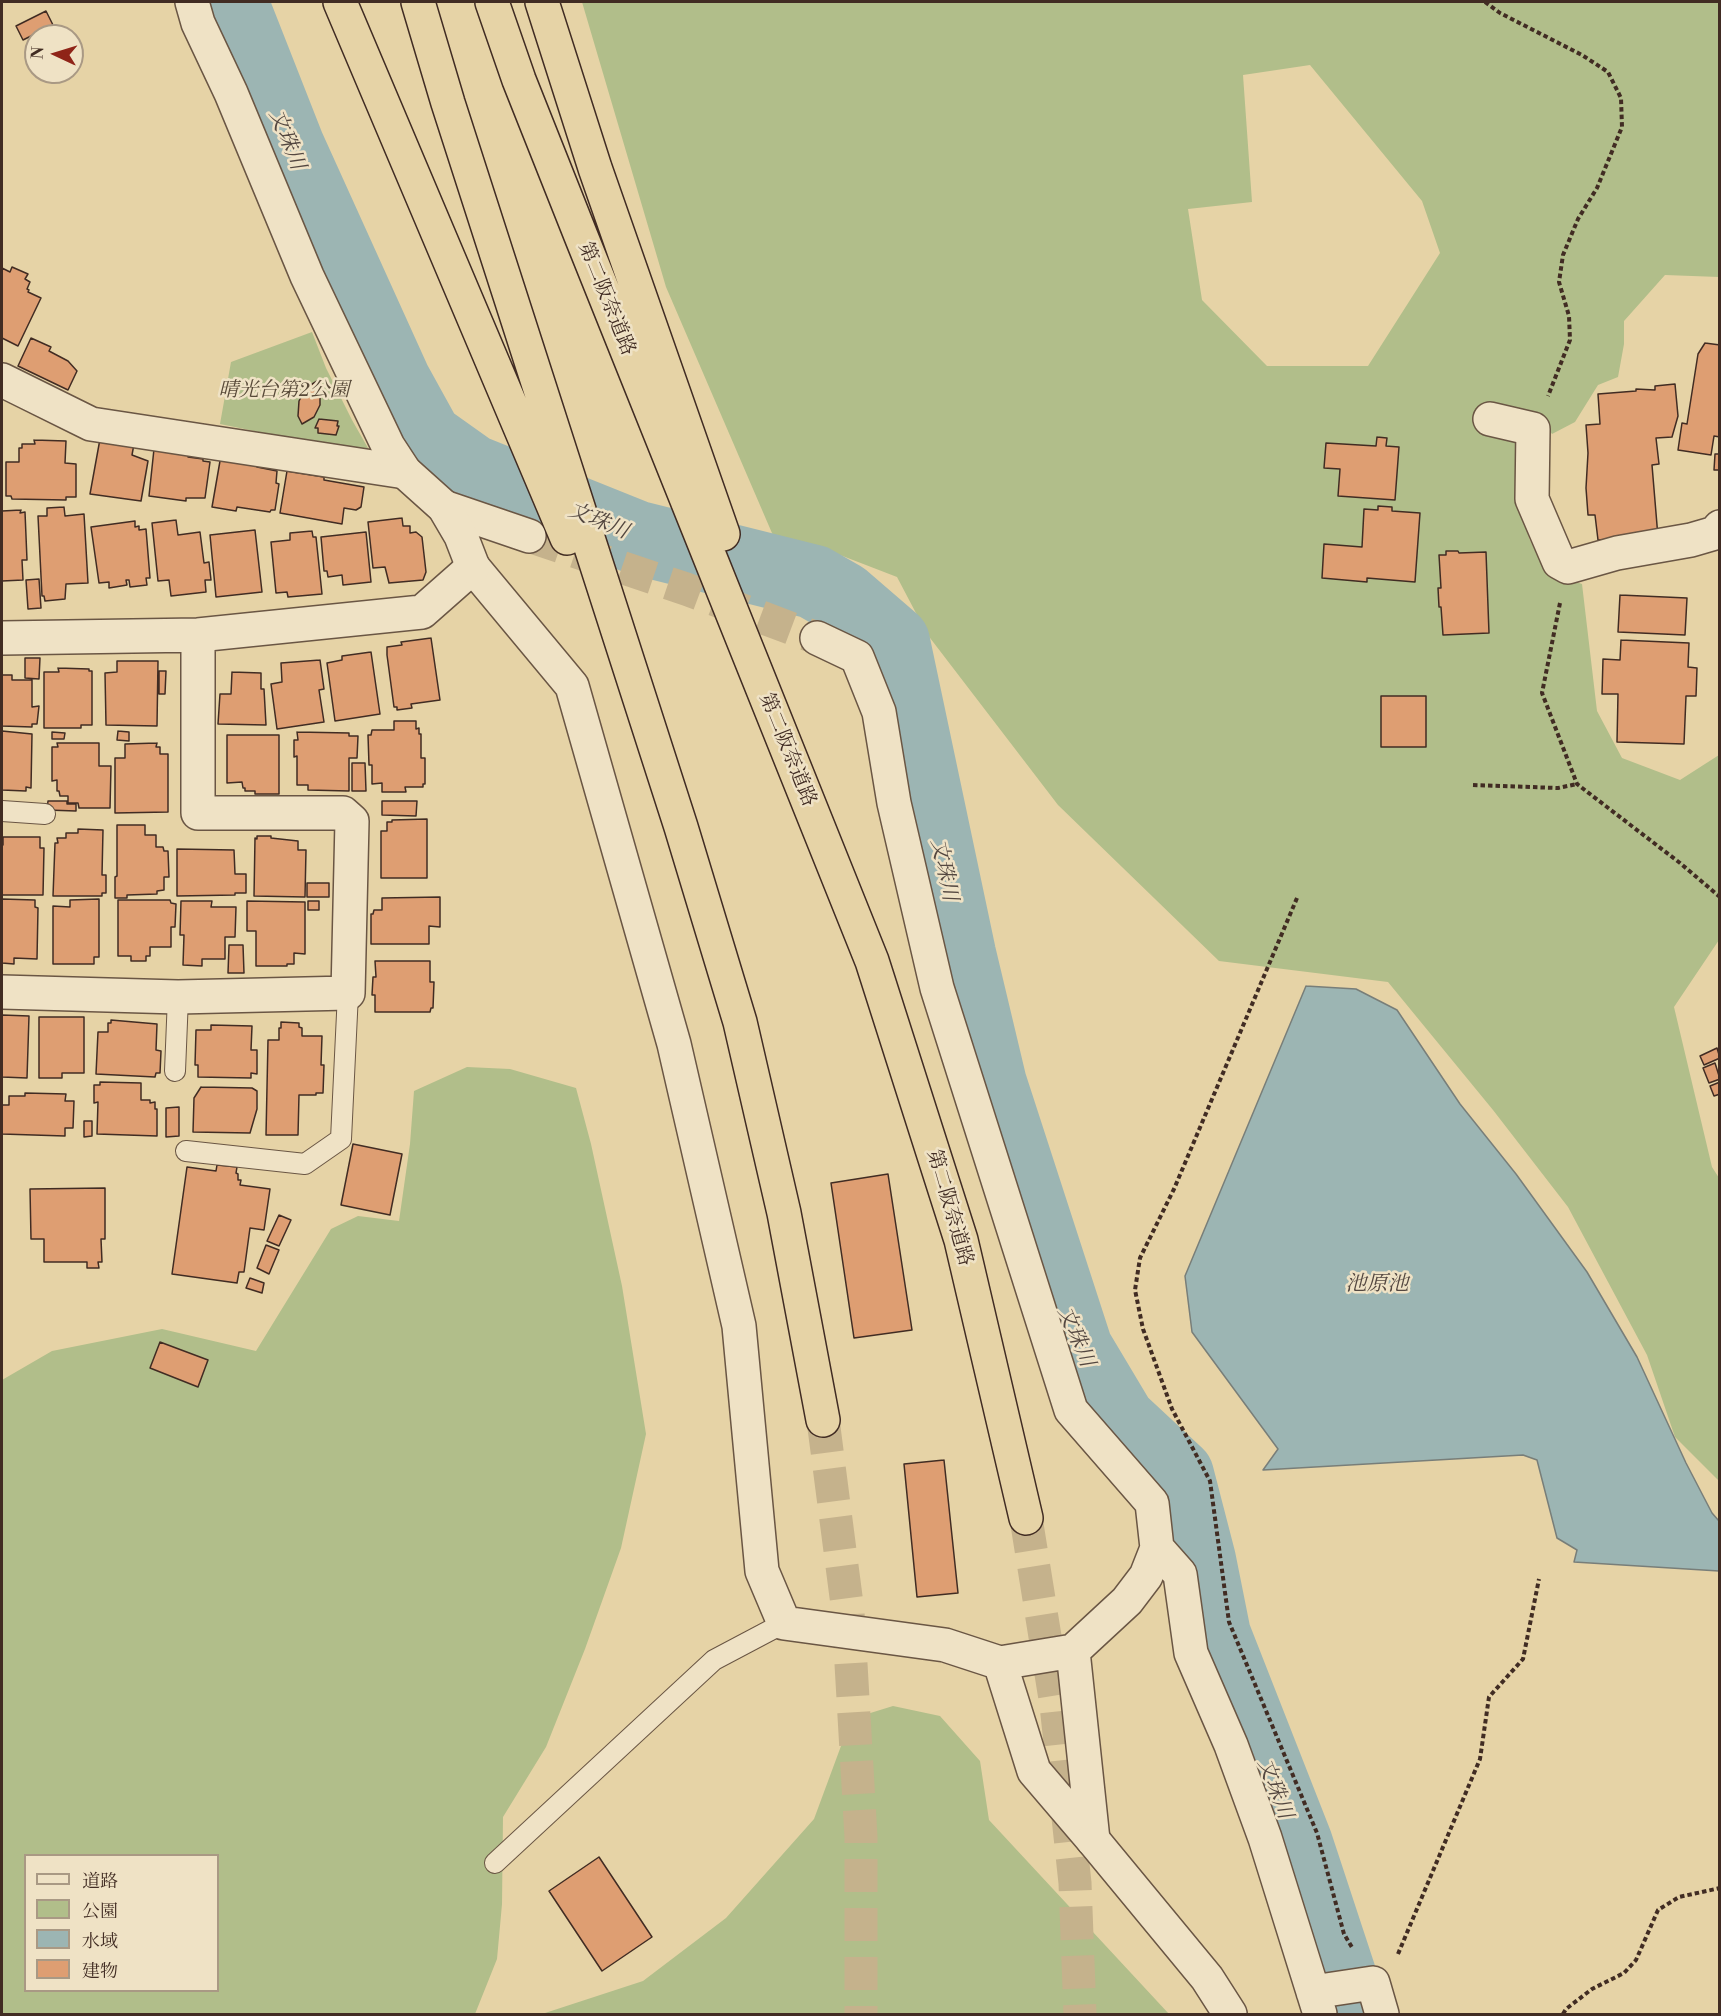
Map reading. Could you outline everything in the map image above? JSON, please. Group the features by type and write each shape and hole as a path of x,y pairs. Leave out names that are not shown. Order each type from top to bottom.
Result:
{"highway":[{"path":"340,2 556,511 681,827"},
{"path":"418,2 455,126 681,827 740,1022 784,1213 823,1420"},
{"name":"第二阪奈道路","path":"492,2 519,80 580,236 872,962 961,1240 1026,1518"},
{"path":"542,2 595,168 783,706 825,844"}],"street":[{"path":"192,2 198,23 231,93 307,276 387,446 405,472 444,507 461,536 473,567 572,686 674,1044 739,1326 762,1571 784,1623 945,1645 1000,1663 1073,1651 1127,1601 1146,1576 1157,1548 1152,1503 1071,1410 937,988 894,802 879,712 857,657 817,638"},
{"path":"2,380 91,424 405,472"},
{"path":"1490,419 1533,429 1532,499 1559,562 1568,567 1617,553 1691,540 1715,533 1719,527"},
{"path":"444,507 529,536"},
{"path":"2,638 198,635 422,612 473,567"},
{"path":"2,992 178,997 348,993 352,821 343,813 198,813 198,635"},
{"path":"1157,1548 1180,1574 1191,1653 1231,1745 1265,1838 1317,2003 1373,1983 1382,2014"},
{"path":"1073,1651 1093,1840"},
{"path":"1000,1663 1034,1771 1207,1978 1230,2014"}],"lane":[{"path":"2,811 45,814"},
{"path":"186,1151 305,1164 341,1139 348,993"},
{"path":"175,1071 178,997"},
{"path":"495,1863 714,1660 784,1623"}],"path":[{"path":"1485,2 1500,13 1582,55 1608,72 1621,98 1622,127 1597,188 1578,219 1563,255 1559,282 1569,316 1570,340 1533,429"},
{"path":"1568,567 1542,693 1577,784 1680,863 1719,897"},
{"path":"1473,785 1558,788 1577,784"},
{"path":"1297,898 1174,1189 1140,1258 1135,1290 1143,1329 1172,1409 1210,1481 1229,1622 1317,1833 1344,1934 1373,1983 1392,1968 1480,1759 1489,1697 1523,1659 1539,1579"},
{"path":"1563,2014 1566,2009 1592,1989 1624,1973 1636,1960 1658,1910 1679,1897 1719,1888"}],"green space":[{"path":"582,2 1719,2 1719,277 1665,275 1624,321 1624,344 1618,377 1598,385 1575,422 1552,434 1536,412 1527,427 1519,484 1529,538 1545,571 1582,584 1597,711 1622,758 1680,780 1719,755 1719,940 1674,1007 1712,1167 1719,1178 1719,1481 1675,1437 1647,1355 1568,1207 1493,1110 1388,982 1219,961 1058,805 927,634 897,577 840,555 778,547 666,287","holes":["1310,65 1422,201 1440,253 1368,366 1267,366 1202,300 1188,209 1252,202 1243,75"]},
{"name":"晴光台第2公園","path":"312,332 326,368 372,455 220,424 231,362"},
{"path":"467,1067 510,1069 576,1088 591,1144 622,1286 646,1434 621,1548 585,1649 546,1747 503,1817 502,1904 497,1959 475,2014 2,2014 2,1380 52,1351 162,1329 256,1351 331,1229 358,1216 399,1221 410,1144 414,1091"},
{"path":"893,1706 940,1716 980,1761 989,1820 1169,2014 542,2014 643,1981 726,1918 814,1819 851,1719"}],"water":[{"name":"池原池","path":"1306,986 1356,989 1397,1010 1460,1104 1516,1174 1587,1272 1637,1357 1686,1463 1712,1513 1719,1521 1719,1571 1574,1562 1577,1550 1557,1538 1537,1460 1523,1455 1263,1470 1278,1449 1192,1332 1185,1276"}],"building":[{"path":"46,11 52,24 24,24 23,40 16,26"},
{"path":"12,267 28,274 25,279 30,282 28,292 41,298 18,346 2,338 2,268 10,272"},
{"path":"31,338 51,347 49,351 68,361 77,371 68,390 18,366"},
{"path":"1705,343 1720,345 1720,437 1714,436 1711,455 1678,450 1682,423 1687,424 1698,354"},
{"path":"317,381 320,388 320,405 314,417 302,424 298,416 299,401 306,388"},
{"path":"1675,384 1678,416 1672,437 1656,438 1659,464 1652,465 1658,537 1598,540 1595,515 1588,515 1586,425 1600,424 1598,394 1636,391 1636,389 1655,390 1655,386"},
{"path":"319,419 338,421 336,435 318,433 318,428 315,428"},
{"path":"1377,437 1387,438 1386,446 1399,447 1395,500 1338,496 1340,469 1324,468 1326,443 1376,446"},
{"path":"100,439 134,444 132,455 148,461 141,501 90,494"},
{"path":"34,440 66,441 65,463 76,464 76,497 66,497 66,500 12,499 11,496 6,496 6,462 19,462 19,448 22,448 22,444 35,444"},
{"path":"154,449 188,454 188,457 210,462 205,498 186,498 186,501 149,496"},
{"path":"1715,454 1720,454 1720,470 1714,470"},
{"path":"223,459 257,464 257,467 277,471 276,483 279,484 275,510 270,512 237,507 236,511 212,507 220,461"},
{"path":"287,471 364,487 361,507 356,510 344,508 342,524 280,513"},
{"path":"1378,506 1392,507 1392,511 1420,513 1415,582 1367,578 1367,582 1322,578 1324,544 1362,547 1364,509 1378,510"},
{"path":"64,507 65,516 84,514 88,583 66,584 65,599 45,601 42,596 38,516 47,516 47,508"},
{"path":"21,510 20,513 25,512 27,560 22,560 23,580 2,581 2,511"},
{"path":"402,518 403,526 410,526 410,533 416,532 422,537 426,572 423,580 389,583 385,567 373,568 368,522"},
{"path":"176,520 178,535 200,532 204,563 209,562 211,580 205,580 206,592 171,596 169,580 158,581 152,523"},
{"path":"135,521 135,527 139,526 139,530 146,529 150,578 146,578 147,585 130,587 129,580 126,580 127,585 109,588 109,582 99,583 91,527"},
{"path":"255,530 262,592 216,597 210,535"},
{"path":"312,531 313,537 316,537 322,594 288,597 287,592 276,593 271,542 290,540 290,533"},
{"path":"366,532 371,582 343,585 342,575 328,577 327,571 324,571 321,537"},
{"path":"1446,551 1486,552 1489,633 1443,635 1438,588 1441,588 1439,555 1446,555"},
{"path":"39,579 41,608 28,609 26,580"},
{"path":"1620,595 1687,598 1685,635 1618,632"},
{"path":"431,638 440,700 411,704 412,708 397,710 397,707 394,707 387,647 402,645 401,642"},
{"path":"1621,640 1689,643 1688,667 1697,668 1696,696 1686,696 1684,744 1617,742 1618,694 1602,694 1603,659 1620,660"},
{"path":"371,652 380,714 335,721 327,663 342,660 342,656"},
{"path":"25,658 40,658 39,679 25,678"},
{"path":"320,660 324,689 319,690 324,722 277,729 271,684 282,682 281,663"},
{"path":"117,661 158,661 157,726 106,725 105,673 117,672"},
{"path":"58,668 92,671 92,725 81,725 81,728 44,728 44,672 59,672"},
{"path":"159,671 166,671 165,694 159,694"},
{"path":"232,672 261,673 266,725 218,724 220,694 231,694"},
{"path":"2,675 12,675 12,680 32,680 32,707 39,706 37,724 32,724 32,727 2,726"},
{"path":"1381,696 1426,696 1426,747 1381,747"},
{"path":"394,721 416,721 416,729 419,728 419,734 421,734 421,758 425,758 423,787 405,787 406,792 382,792 382,783 372,784 368,735 371,735 372,730 394,730"},
{"path":"2,731 32,734 31,788 26,787 26,791 2,790"},
{"path":"118,731 129,732 129,741 117,740"},
{"path":"52,732 65,733 64,739 52,739"},
{"path":"297,732 349,733 349,736 358,736 357,758 349,758 349,791 308,790 308,785 297,785 297,756 294,757 294,740 298,740"},
{"path":"227,735 279,735 279,794 255,794 255,791 245,791 242,782 227,783"},
{"path":"57,743 99,743 99,766 111,766 110,808 79,808 78,803 68,803 68,796 60,796 57,791 57,780 52,781 52,747 58,747"},
{"path":"157,743 156,747 160,747 160,754 168,754 168,812 115,813 115,758 125,758 125,744"},
{"path":"352,763 365,763 366,791 352,791"},
{"path":"48,801 67,801 67,804 76,804 76,811 47,810"},
{"path":"382,801 417,801 416,816 382,815"},
{"path":"427,819 427,878 381,878 381,831 387,831 387,822"},
{"path":"117,825 145,825 145,835 156,835 156,847 163,847 164,851 168,851 169,877 164,877 164,890 157,891 157,894 127,895 127,898 115,898"},
{"path":"78,829 103,830 102,875 106,875 106,893 102,893 102,896 53,896 55,843 58,843 57,838 66,838 66,833 78,833"},
{"path":"257,836 298,841 298,850 306,850 305,897 254,896 255,838 257,839"},
{"path":"3,837 40,837 40,848 44,848 43,895 2,895"},
{"path":"177,849 234,850 235,874 246,874 246,893 177,896"},
{"path":"307,883 329,883 329,897 307,897"},
{"path":"440,897 440,927 429,926 429,944 371,944 371,914 374,910 382,910 382,898"},
{"path":"2,899 35,900 35,907 38,908 37,959 14,958 14,964 2,963"},
{"path":"99,899 99,957 94,957 94,964 53,964 53,906 70,907 70,900"},
{"path":"118,900 170,900 171,903 176,904 175,927 171,927 171,947 150,947 150,956 146,956 146,961 131,961 131,956 118,956"},
{"path":"181,901 212,901 211,907 236,907 235,937 225,937 225,959 202,959 202,966 183,965 184,935 180,935"},
{"path":"247,901 305,902 305,954 294,953 294,964 256,966 256,931 247,931"},
{"path":"308,901 319,901 319,910 308,910"},
{"path":"229,945 243,945 244,973 228,973"},
{"path":"375,961 430,961 430,982 434,982 433,1008 430,1012 375,1012 375,995 372,995 373,977 376,977"},
{"path":"2,1015 29,1016 27,1078 2,1077"},
{"path":"39,1017 84,1017 84,1073 62,1073 62,1078 39,1078"},
{"path":"111,1020 157,1024 156,1050 161,1051 160,1073 156,1073 155,1077 96,1074 98,1032 108,1032 108,1023 111,1023"},
{"path":"281,1022 299,1023 302,1036 322,1036 323,1093 299,1095 298,1135 266,1135 268,1040 279,1040"},
{"path":"211,1025 252,1026 251,1050 257,1050 257,1074 251,1073 251,1078 198,1077 198,1065 195,1065 196,1030 211,1030"},
{"path":"1717,1048 1720,1058 1704,1065 1700,1056"},
{"path":"1715,1063 1720,1079 1709,1083 1703,1068"},
{"path":"100,1082 141,1083 141,1100 155,1102 157,1136 97,1134 98,1102 94,1103 94,1085 100,1085"},
{"path":"1720,1082 1720,1094 1714,1096 1710,1086"},
{"path":"201,1087 252,1088 257,1091 257,1109 250,1133 193,1132 194,1098"},
{"path":"25,1093 66,1094 65,1101 74,1101 73,1128 65,1128 65,1136 2,1134 2,1105 9,1105 9,1096 25,1096"},
{"path":"179,1107 179,1136 166,1137 166,1108"},
{"path":"84,1121 92,1121 92,1136 84,1137"},
{"path":"353,1144 402,1154 390,1215 341,1205"},
{"path":"217,1165 237,1167 236,1173 238,1180 241,1180 240,1185 270,1189 264,1230 250,1228 244,1272 239,1272 237,1283 172,1274 187,1167 216,1171"},
{"path":"888,1174 912,1330 854,1338 831,1183"},
{"path":"105,1188 105,1239 101,1239 102,1262 98,1262 99,1268 87,1268 87,1262 44,1262 44,1239 31,1239 30,1189"},
{"path":"279,1215 291,1220 279,1246 267,1241"},
{"path":"266,1245 279,1250 269,1274 257,1268"},
{"path":"250,1278 264,1283 262,1293 246,1288"},
{"path":"160,1342 208,1360 198,1387 150,1368"},
{"path":"944,1460 958,1593 917,1597 904,1464"},
{"path":"599,1857 652,1937 602,1971 549,1891"}],"waterway":[{"name":"文珠川","path":"231,2 288,147 394,381 426,439 471,471 638,538 814,582 842,598 893,642 959,954 990,1084 1076,1349 1119,1421 1177,1475 1199,1560 1214,1635 1296,1844 1352,2014"}],"tunnel":[{"path":"529,536 686,589 817,638"},
{"path":"823,1420 848,1612 861,1837 861,2014"},
{"path":"1026,1518 1056,1705 1075,1883 1080,2014"}]}
